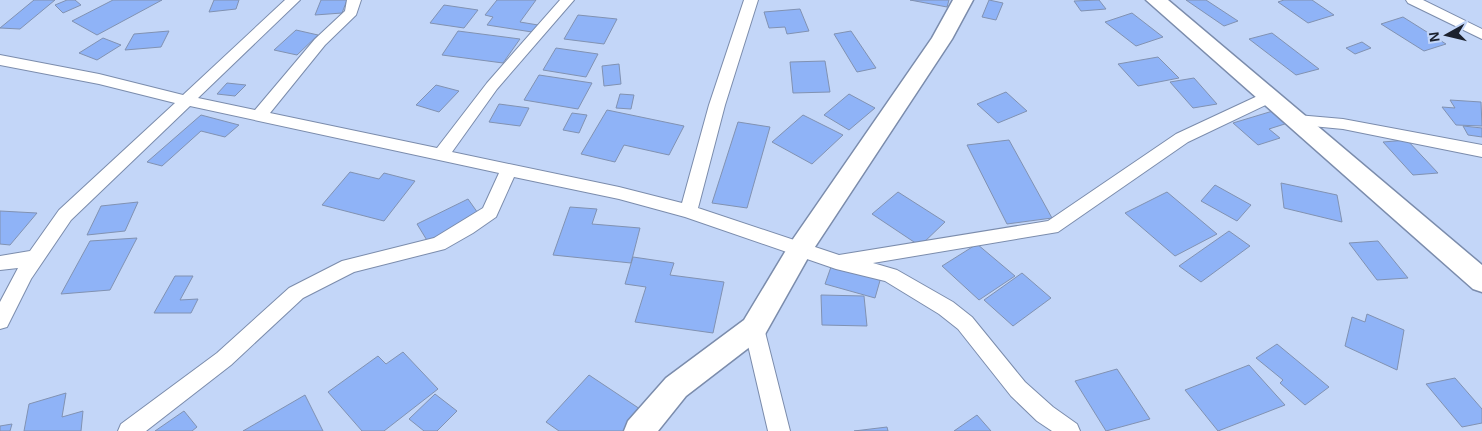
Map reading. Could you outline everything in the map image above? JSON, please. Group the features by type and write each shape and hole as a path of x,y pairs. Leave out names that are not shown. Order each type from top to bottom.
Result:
{"street":[{"path":"0,321 24,274 65,215 293,0"},
{"path":"259,116 320,42 351,12 354,0"},
{"path":"440,156 492,86 567,0"},
{"path":"688,211 717,105 752,0"},
{"path":"638,431 676,387 754,328 800,249 942,39 963,0"},
{"path":"1156,0 1482,281"},
{"path":"1413,0 1482,35"},
{"path":"0,60 100,79 188,101 619,193 688,211 836,262 890,275 946,308 965,323 1018,389 1069,431"},
{"path":"836,262 1052,227 1182,138 1269,97"},
{"path":"1297,120 1343,124 1482,151"},
{"path":"129,431 224,359 296,293 349,266 439,244 467,228 490,212 509,169"},
{"path":"0,262 34,258"},
{"path":"754,328 779,431"}],"building":[{"path":"34,0 55,0 20,29 0,28"},
{"path":"67,0 75,0 81,5 63,13 55,5"},
{"path":"113,0 162,0 97,35 72,21"},
{"path":"214,0 239,0 236,9 209,12"},
{"path":"321,0 347,0 342,13 315,15"},
{"path":"497,0 536,0 520,22 538,25 532,32 487,25 493,17 485,15"},
{"path":"910,0 949,0 947,7"},
{"path":"989,0 1003,3 996,20 982,17"},
{"path":"1099,0 1106,9 1081,11 1074,1"},
{"path":"1186,0 1206,0 1238,21 1224,26"},
{"path":"1284,0 1312,0 1334,15 1308,23 1278,2"},
{"path":"444,5 478,10 464,28 430,23"},
{"path":"800,9 809,31 787,34 785,27 769,28 764,12"},
{"path":"1132,13 1163,37 1136,46 1105,22"},
{"path":"578,15 617,19 604,44 564,39"},
{"path":"1403,17 1446,44 1424,51 1381,24"},
{"path":"296,30 318,35 297,55 274,50"},
{"path":"169,31 161,47 125,50 134,34"},
{"path":"458,31 520,39 503,63 442,55"},
{"path":"851,31 876,68 857,72 834,34"},
{"path":"1272,33 1319,69 1296,75 1249,39"},
{"path":"103,38 121,45 97,60 79,53"},
{"path":"1362,42 1371,48 1355,54 1346,48"},
{"path":"556,48 598,54 586,77 543,70"},
{"path":"1158,57 1179,78 1138,86 1118,64"},
{"path":"825,61 830,92 793,93 790,62"},
{"path":"619,64 621,84 604,86 602,66"},
{"path":"539,75 592,83 578,109 524,100"},
{"path":"1194,78 1217,104 1193,108 1170,82"},
{"path":"227,83 246,85 235,96 217,94"},
{"path":"436,85 459,91 439,112 416,105"},
{"path":"1006,92 1027,111 998,123 977,104"},
{"path":"620,94 634,95 631,109 616,108"},
{"path":"849,94 875,108 849,130 824,115"},
{"path":"1450,100 1481,102 1482,126 1456,125 1442,107 1455,108"},
{"path":"499,104 529,108 520,126 489,122"},
{"path":"607,110 684,126 669,155 624,145 615,162 581,154"},
{"path":"1276,110 1291,122 1269,129 1280,138 1258,145 1233,123"},
{"path":"572,113 587,115 579,133 563,130"},
{"path":"201,115 239,125 225,137 201,131 162,166 147,162"},
{"path":"803,115 843,135 812,164 772,142"},
{"path":"738,122 770,127 747,208 712,203"},
{"path":"1463,126 1482,128 1482,137 1468,135"},
{"path":"1009,140 1052,218 1007,224 967,145"},
{"path":"1407,140 1438,173 1413,175 1383,142"},
{"path":"350,172 379,179 384,173 415,181 384,221 322,205"},
{"path":"1281,183 1337,195 1342,222 1284,208"},
{"path":"1215,185 1251,205 1237,221 1201,201"},
{"path":"898,192 945,222 920,246 872,214"},
{"path":"1167,192 1217,234 1175,256 1125,213"},
{"path":"468,199 480,216 428,242 417,224"},
{"path":"138,202 125,231 87,235 101,206"},
{"path":"570,207 597,209 592,224 640,228 631,263 553,255"},
{"path":"0,211 37,213 10,245 0,244"},
{"path":"1229,231 1250,246 1201,282 1179,266"},
{"path":"137,238 110,290 61,294 90,241"},
{"path":"1378,241 1408,278 1377,280 1349,243"},
{"path":"977,244 1015,276 979,300 942,266"},
{"path":"633,257 674,263 670,275 724,282 713,333 635,322 646,287 625,284"},
{"path":"832,264 881,277 875,298 825,284"},
{"path":"1022,273 1051,298 1013,326 984,300"},
{"path":"175,276 193,276 180,300 198,299 191,313 154,313"},
{"path":"821,295 864,296 867,326 822,325"},
{"path":"1367,314 1404,330 1397,370 1345,346 1352,317 1365,322"},
{"path":"1277,344 1329,387 1305,405 1280,383 1283,380 1256,358"},
{"path":"403,352 438,389 384,431 362,431 328,392 378,356 386,364"},
{"path":"1249,365 1285,405 1218,431 1185,390"},
{"path":"1117,369 1150,419 1106,431 1075,381"},
{"path":"589,375 646,413 632,431 559,431 546,422"},
{"path":"1455,378 1482,409 1482,423 1462,427 1426,384"},
{"path":"66,393 62,417 83,411 81,431 24,431 29,404"},
{"path":"435,394 457,411 437,431 424,431 409,419"},
{"path":"305,395 323,431 243,431"},
{"path":"184,411 197,427 192,431 155,431"},
{"path":"977,415 991,431 954,431"},
{"path":"12,424 10,431 0,431 0,426"},
{"path":"887,427 888,431 854,431"}]}
